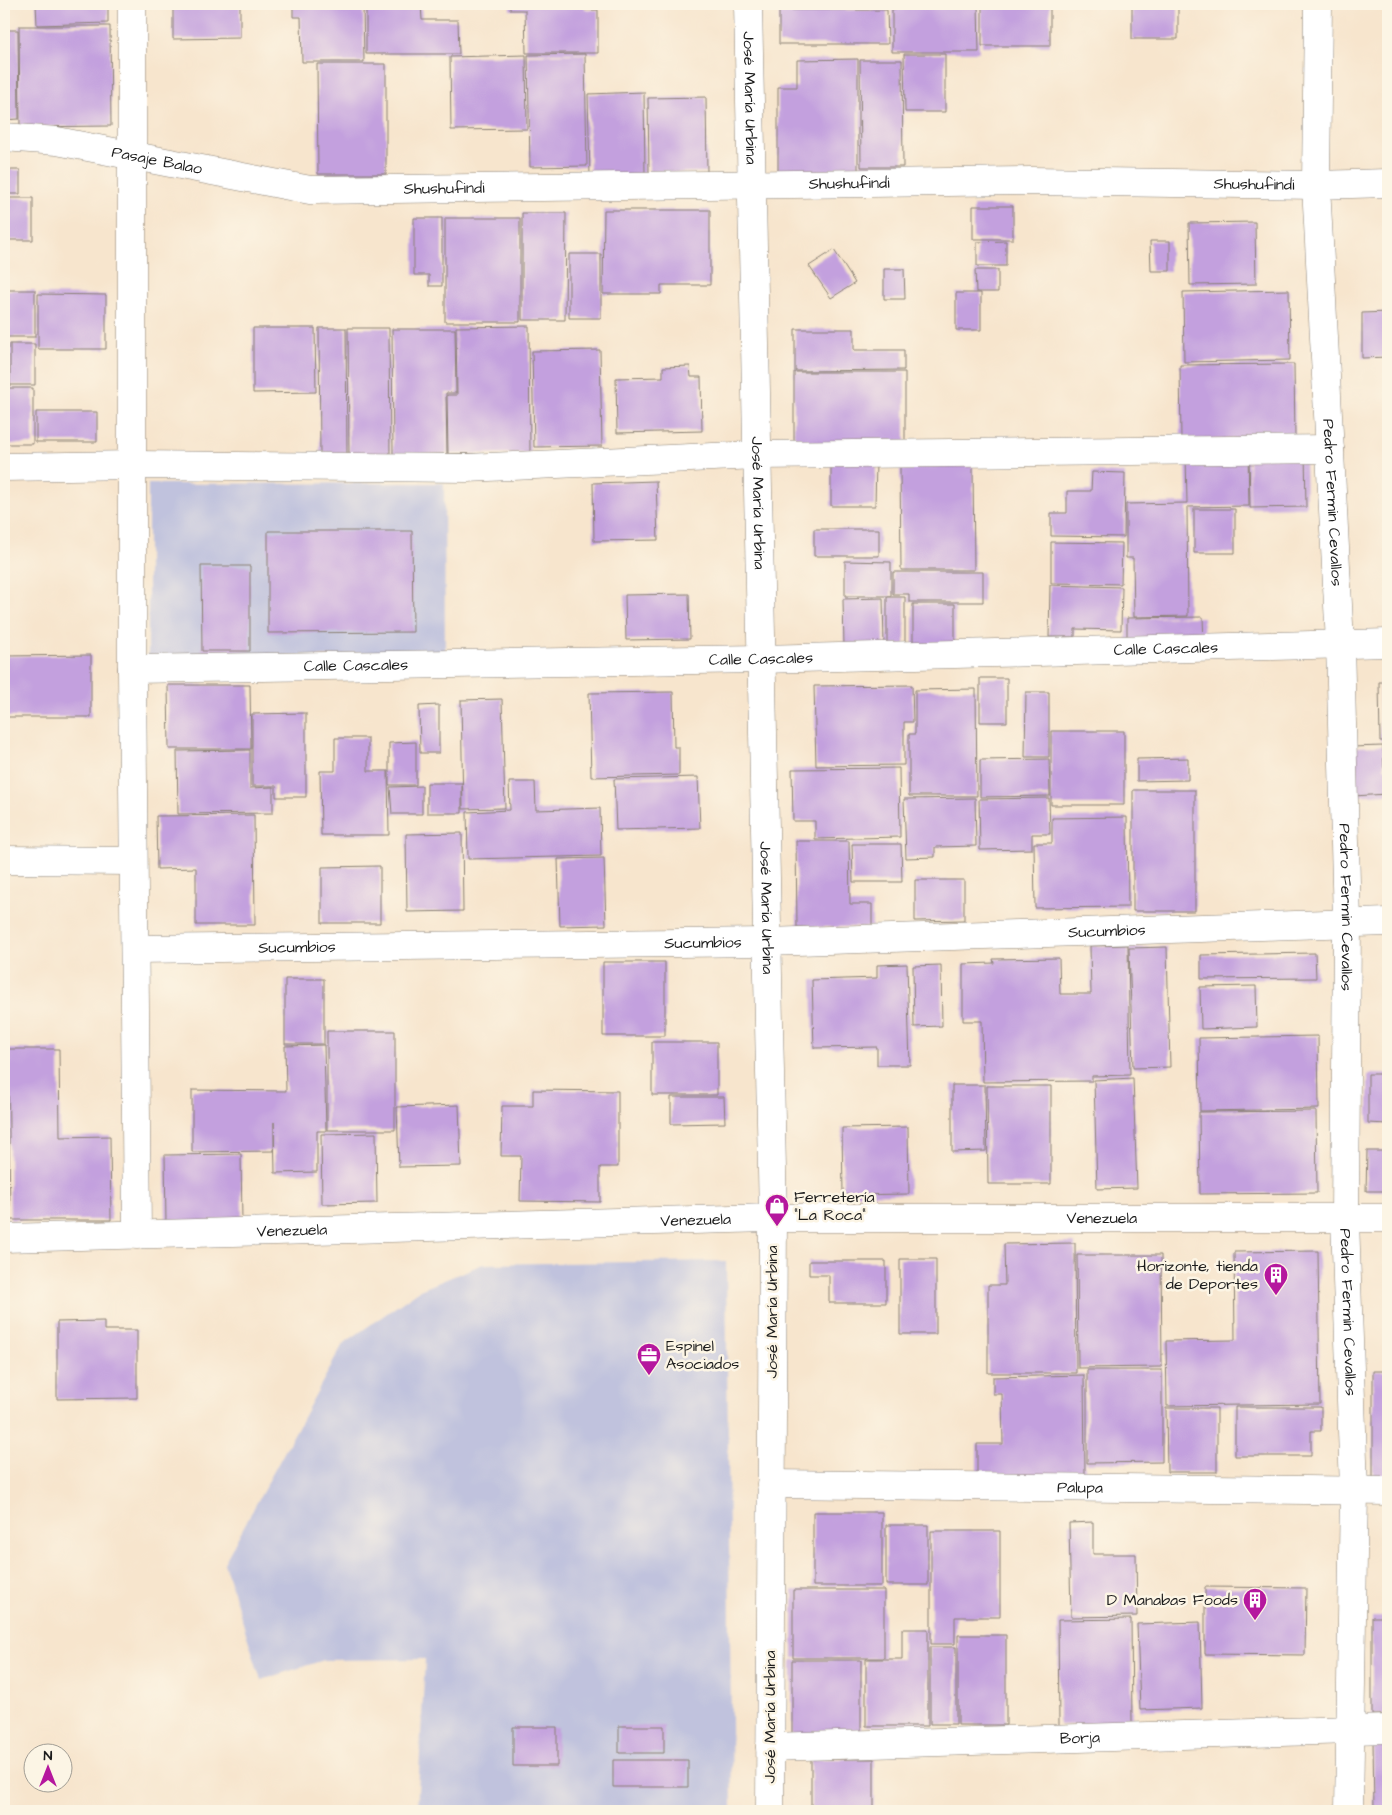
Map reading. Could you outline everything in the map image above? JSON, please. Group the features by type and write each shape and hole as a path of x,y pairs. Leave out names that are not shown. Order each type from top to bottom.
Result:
{"street":[{"path":"132,4 134,465 132,669 137,1236"},
{"name":"José María Urbina","path":"748,4 773,1218 770,1811"},
{"name":"Pedro Fermin Cevallos","path":"1318,4 1316,185 1340,643 1347,923 1345,1219 1354,1490 1349,1811"},
{"name":"Pasaje Balao","path":"4,136 57,141 310,190"},
{"name":"Shushufindi","path":"310,190 752,186 1031,181 1316,185 1388,183"},
{"path":"4,467 134,465 467,468 757,455 1330,449"},
{"name":"Calle Cascales","path":"132,669 762,659 1388,643"},
{"path":"4,860 133,861"},
{"name":"Sucumbios","path":"135,950 767,942 1388,922"},
{"name":"Venezuela","path":"4,1238 773,1218 1388,1218"},
{"name":"Palupa","path":"771,1484 1388,1491"},
{"name":"Borja","path":"770,1748 1388,1729"}],"shaded area":[{"path":"444,483 445,656 148,657 148,484"},
{"path":"726,1261 732,1811 417,1811 425,1659 324,1660 261,1680 224,1563 343,1344 420,1290 483,1264"}],"building":[{"path":"36,4 108,4 108,23 37,25"},
{"path":"173,4 240,4 240,38 173,39"},
{"path":"293,4 363,4 364,62 302,62 301,17 293,17"},
{"path":"366,4 421,4 422,20 458,20 459,54 366,54"},
{"path":"510,4 585,4 585,10 598,10 598,53 526,53 525,10 510,10"},
{"path":"823,4 903,4 903,7 823,7"},
{"path":"905,4 978,4 979,52 892,52 892,9 905,9"},
{"path":"982,4 1050,4 1050,46 982,46"},
{"path":"1132,4 1178,4 1178,39 1132,39"},
{"path":"779,10 887,10 888,44 779,44"},
{"path":"19,26 110,26 111,126 20,127"},
{"path":"4,30 18,30 19,119 4,120"},
{"path":"585,54 587,166 530,167 528,55"},
{"path":"904,54 945,54 945,112 905,112"},
{"path":"526,55 527,129 451,130 450,57"},
{"path":"858,59 858,179 778,179 778,87 797,87 797,60"},
{"path":"860,60 902,60 903,167 861,167"},
{"path":"317,64 386,64 386,174 318,174"},
{"path":"644,92 645,176 590,177 588,94"},
{"path":"706,97 707,172 649,173 648,98"},
{"path":"4,170 20,170 20,194 4,194"},
{"path":"4,198 33,198 33,240 4,240"},
{"path":"973,206 1013,206 1013,239 973,239"},
{"path":"604,210 710,210 710,285 661,285 661,294 603,294"},
{"path":"522,213 566,213 565,320 522,320"},
{"path":"414,218 442,218 442,286 429,286 429,275 414,275"},
{"path":"445,218 520,218 520,322 445,322"},
{"path":"1255,222 1256,284 1190,285 1189,223"},
{"path":"1006,241 1006,266 977,266 977,242"},
{"path":"1150,241 1170,241 1170,271 1151,271"},
{"path":"834,250 855,283 831,298 809,266"},
{"path":"569,254 601,254 601,318 569,318"},
{"path":"884,269 904,269 905,299 884,299"},
{"path":"975,270 998,270 998,292 976,292"},
{"path":"4,290 35,290 35,337 4,337"},
{"path":"1289,290 1290,360 1184,362 1183,292"},
{"path":"956,293 981,293 981,330 956,330"},
{"path":"38,294 106,295 106,349 38,349"},
{"path":"1388,312 1388,357 1362,358 1362,313"},
{"path":"529,326 530,453 448,454 447,395 457,395 456,327"},
{"path":"253,328 315,328 316,392 253,393"},
{"path":"319,328 346,328 347,457 320,457"},
{"path":"348,328 389,328 390,457 349,457"},
{"path":"392,329 455,329 456,393 446,393 447,454 393,455"},
{"path":"795,329 854,329 854,350 904,350 904,370 795,371"},
{"path":"10,344 35,344 35,385 10,385"},
{"path":"600,350 602,446 534,447 532,351"},
{"path":"1294,364 1295,438 1181,440 1180,365"},
{"path":"690,366 691,377 701,377 702,431 617,433 616,378 663,377 663,367"},
{"path":"794,372 905,372 905,446 794,446"},
{"path":"4,388 33,388 33,444 4,444"},
{"path":"36,412 97,412 97,442 36,442"},
{"path":"1305,452 1306,507 1250,508 1249,453"},
{"path":"1248,453 1249,506 1187,507 1188,616 1134,617 1133,558 1126,558 1126,504 1187,503 1186,454"},
{"path":"831,462 876,462 875,506 831,506"},
{"path":"900,466 973,466 974,570 901,570"},
{"path":"1092,472 1125,473 1124,537 1051,536 1051,513 1067,513 1067,491 1091,491"},
{"path":"656,481 658,540 594,541 593,483"},
{"path":"1194,509 1235,509 1235,553 1194,553"},
{"path":"814,529 879,529 879,556 814,556"},
{"path":"268,531 412,531 413,632 268,633"},
{"path":"1051,542 1122,543 1121,584 1051,583"},
{"path":"845,561 891,562 891,596 845,596"},
{"path":"201,566 250,566 250,651 202,651"},
{"path":"893,572 983,572 983,602 909,602 909,594 893,594"},
{"path":"1050,585 1122,587 1121,630 1075,629 1075,637 1049,637"},
{"path":"689,594 690,639 626,640 625,595"},
{"path":"887,597 905,597 905,648 887,648"},
{"path":"883,598 884,647 844,647 843,599"},
{"path":"913,604 955,604 955,648 913,648"},
{"path":"1203,617 1204,645 1127,647 1127,618"},
{"path":"91,655 91,717 4,717 4,656"},
{"path":"980,678 1007,678 1007,722 980,722"},
{"path":"1379,682 1388,682 1388,741 1380,741"},
{"path":"168,685 250,685 251,749 169,749"},
{"path":"912,685 913,722 904,722 904,765 816,766 814,686"},
{"path":"976,689 977,796 909,796 909,734 915,734 915,690"},
{"path":"673,692 674,747 679,747 679,775 591,777 589,693"},
{"path":"1026,692 1049,692 1049,757 1025,757"},
{"path":"502,699 505,808 463,809 461,700"},
{"path":"439,705 439,753 420,753 419,706"},
{"path":"306,713 306,797 276,797 276,786 252,786 252,714"},
{"path":"1051,731 1124,731 1124,805 1051,805"},
{"path":"335,738 368,738 368,771 388,771 389,835 321,835 320,771 335,771"},
{"path":"416,742 416,785 389,785 389,743"},
{"path":"1383,746 1384,768 1388,768 1388,794 1353,796 1351,747"},
{"path":"250,750 250,788 273,787 273,813 178,814 177,751"},
{"path":"1188,758 1188,780 1137,781 1137,759"},
{"path":"1049,759 1050,796 980,797 980,760"},
{"path":"899,768 900,837 815,839 815,821 793,821 792,769"},
{"path":"698,777 700,828 616,830 614,779"},
{"path":"509,782 535,782 536,810 600,808 601,856 468,859 467,812 510,810"},
{"path":"427,783 462,783 462,813 427,813"},
{"path":"422,786 422,814 392,814 390,787"},
{"path":"1133,790 1195,790 1195,911 1133,911"},
{"path":"975,798 976,846 935,847 935,857 906,858 904,799"},
{"path":"1049,798 1050,834 1032,834 1032,849 980,850 979,799"},
{"path":"254,815 255,925 196,925 196,868 157,869 156,816"},
{"path":"1127,817 1128,907 1035,908 1034,843 1052,843 1052,818"},
{"path":"462,833 463,911 407,912 406,834"},
{"path":"796,841 849,841 850,904 872,904 872,927 797,927"},
{"path":"852,844 901,844 902,882 853,882"},
{"path":"604,858 606,925 560,926 558,859"},
{"path":"380,866 380,923 322,923 322,867"},
{"path":"915,880 964,880 964,920 915,921"},
{"path":"1128,945 1130,1075 1092,1076 1092,1081 983,1082 982,1021 963,1021 963,964 994,963 993,959 1059,958 1060,994 1091,994 1090,946"},
{"path":"1167,947 1170,1067 1133,1068 1129,948"},
{"path":"1315,953 1316,978 1201,979 1201,955"},
{"path":"603,962 665,962 665,1036 603,1036"},
{"path":"907,964 910,1065 877,1065 877,1047 814,1048 812,980 877,978 877,965"},
{"path":"941,965 942,1026 914,1027 913,966"},
{"path":"285,979 324,979 324,1044 285,1044"},
{"path":"1256,986 1257,1027 1201,1029 1200,987"},
{"path":"327,1031 395,1031 395,1130 327,1130"},
{"path":"1318,1036 1319,1109 1200,1111 1199,1038"},
{"path":"652,1042 717,1042 717,1095 652,1095"},
{"path":"324,1045 326,1131 317,1131 317,1172 275,1173 274,1122 274,1151 192,1152 192,1090 286,1091 285,1046"},
{"path":"8,1049 59,1049 60,1137 110,1136 111,1220 10,1220"},
{"path":"1368,1074 1388,1074 1388,1124 1368,1123"},
{"path":"1133,1078 1137,1188 1097,1189 1094,1080"},
{"path":"952,1085 985,1085 986,1151 952,1152"},
{"path":"987,1086 1051,1086 1051,1184 988,1184"},
{"path":"533,1090 618,1091 618,1167 600,1167 600,1202 520,1201 521,1156 501,1156 502,1106 533,1106"},
{"path":"671,1097 724,1097 725,1123 671,1124"},
{"path":"459,1105 461,1166 399,1167 397,1107"},
{"path":"1316,1111 1317,1193 1200,1194 1199,1112"},
{"path":"908,1127 909,1194 843,1195 842,1128"},
{"path":"376,1133 377,1203 322,1204 321,1134"},
{"path":"1367,1151 1388,1151 1388,1191 1366,1191"},
{"path":"241,1154 242,1222 166,1223 165,1155"},
{"path":"1075,1243 1076,1373 988,1373 988,1285 1005,1285 1004,1244"},
{"name":"Horizonte, tienda de Deportes","path":"1318,1251 1320,1404 1167,1406 1166,1341 1235,1340 1234,1252"},
{"path":"1077,1255 1161,1255 1162,1367 1078,1368"},
{"path":"900,1259 936,1259 936,1334 900,1334"},
{"path":"809,1261 886,1261 886,1303 829,1303 829,1275 809,1275"},
{"path":"104,1321 104,1330 137,1330 137,1398 57,1399 57,1322"},
{"path":"1087,1370 1162,1370 1162,1462 1087,1463"},
{"path":"1373,1371 1388,1371 1388,1482 1373,1482"},
{"path":"1084,1375 1085,1475 977,1477 977,1444 1003,1444 1002,1394 993,1394 993,1377"},
{"path":"1235,1407 1321,1407 1321,1431 1311,1431 1311,1456 1235,1456"},
{"path":"1166,1408 1217,1408 1217,1472 1167,1472"},
{"path":"813,1512 882,1512 882,1586 813,1586"},
{"path":"1093,1522 1093,1554 1136,1554 1137,1616 1071,1617 1069,1523"},
{"path":"886,1525 928,1525 928,1585 886,1585"},
{"path":"931,1531 1000,1531 1000,1617 955,1617 955,1644 931,1644"},
{"name":"D Manabas Foods","path":"1205,1587 1306,1588 1305,1655 1205,1654"},
{"path":"793,1590 884,1590 884,1658 793,1658"},
{"path":"1372,1617 1388,1617 1388,1715 1372,1715"},
{"path":"1131,1619 1132,1724 1059,1725 1058,1620"},
{"path":"1200,1622 1202,1708 1140,1710 1137,1624"},
{"path":"902,1629 928,1629 928,1726 866,1726 866,1659 902,1659"},
{"path":"958,1635 1006,1635 1006,1725 958,1725"},
{"path":"930,1647 956,1647 956,1724 930,1724"},
{"path":"792,1660 861,1660 861,1735 792,1735"},
{"path":"619,1726 664,1726 664,1753 619,1753"},
{"path":"513,1727 557,1727 557,1766 513,1766"},
{"path":"1373,1741 1388,1741 1388,1811 1374,1811"},
{"path":"811,1759 874,1759 874,1811 811,1811"},
{"path":"613,1760 688,1760 688,1787 613,1787"}],"place":[{"name":"Ferretería \"La Roca\"","path":"777,1227"},
{"name":"Horizonte, tienda de Deportes","path":"1276,1296"},
{"name":"Espinel Asociados","path":"649,1376"},
{"name":"D Manabas Foods","path":"1255,1621"}]}
